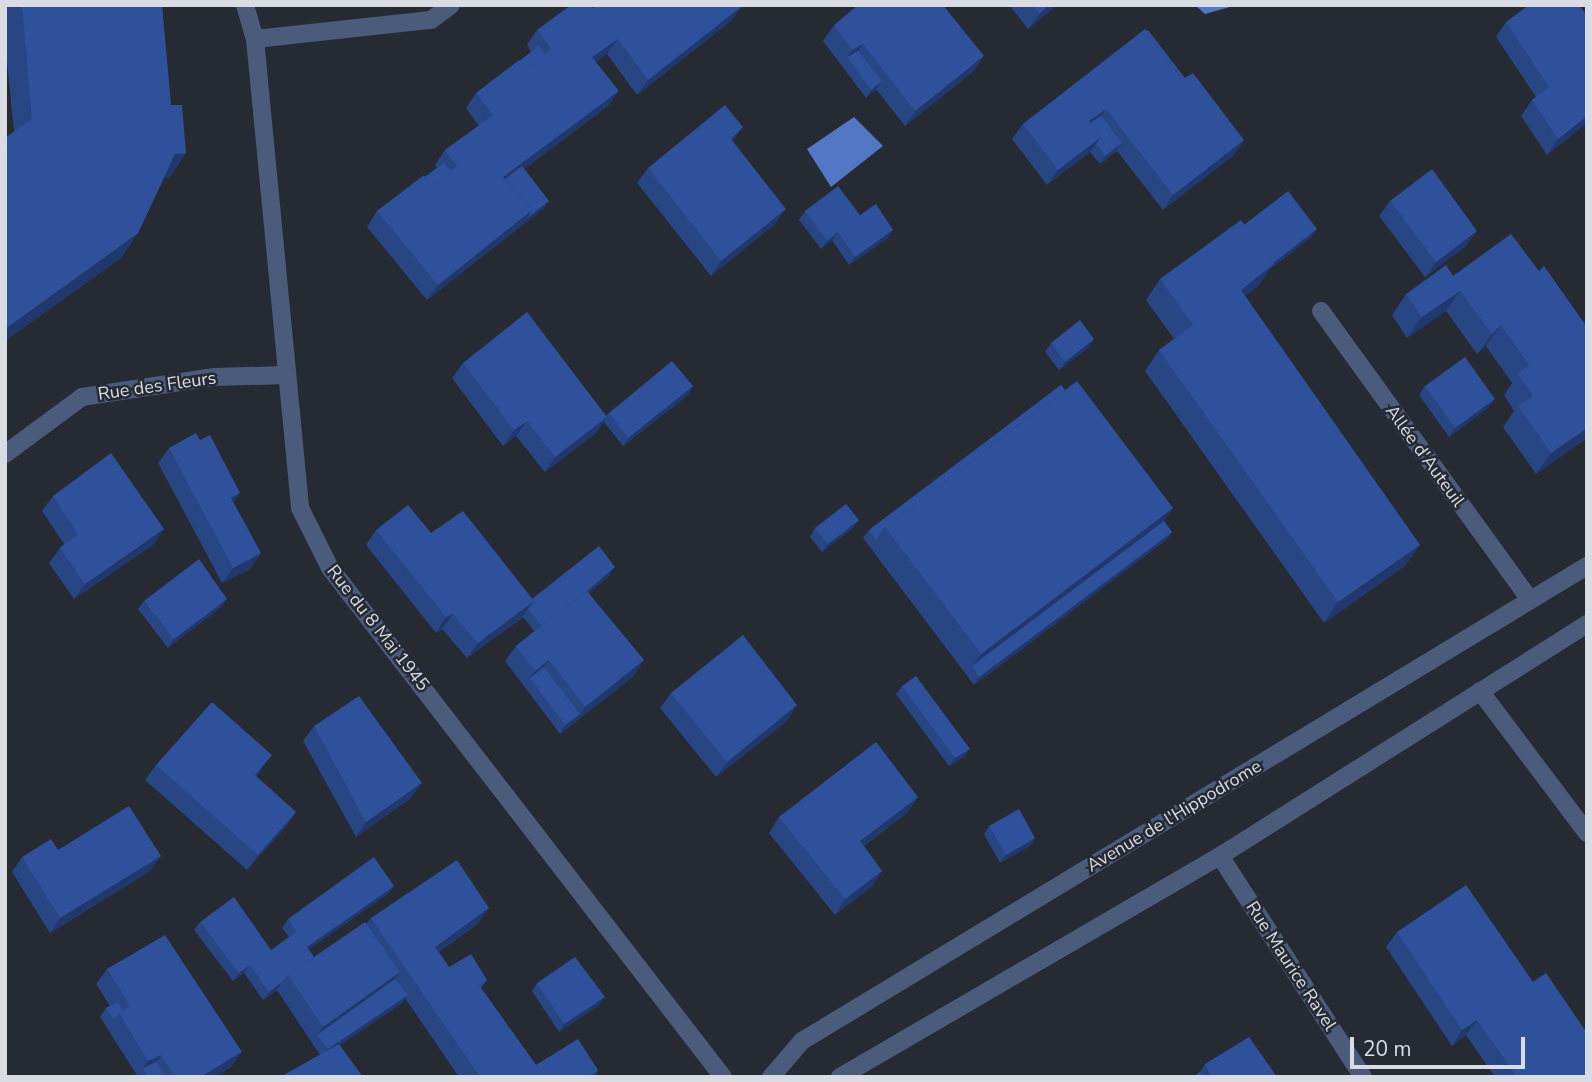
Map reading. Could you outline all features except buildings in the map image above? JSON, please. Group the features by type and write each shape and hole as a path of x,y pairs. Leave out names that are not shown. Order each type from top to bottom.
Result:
{"street":[{"name":"Rue du 8 Mai 1945","path":"245,5 255,39 300,508 330,568 723,1077"},
{"path":"255,39 431,20 451,5"},
{"name":"Allée d'Auteuil","path":"1321,311 1530,600"},
{"name":"Rue des Fleurs","path":"5,454 82,397 214,377 286,375"},
{"name":"Avenue de l'Hippodrome","path":"771,1077 802,1041 1587,566"},
{"path":"840,1077 1220,856 1587,624"},
{"path":"1480,691 1587,833"},
{"name":"Rue Maurice Ravel","path":"1220,856 1363,1077"}],"water":[{"path":"1195,5 1237,5 1205,14"},
{"path":"854,117 883,146 831,187 807,149"}]}
